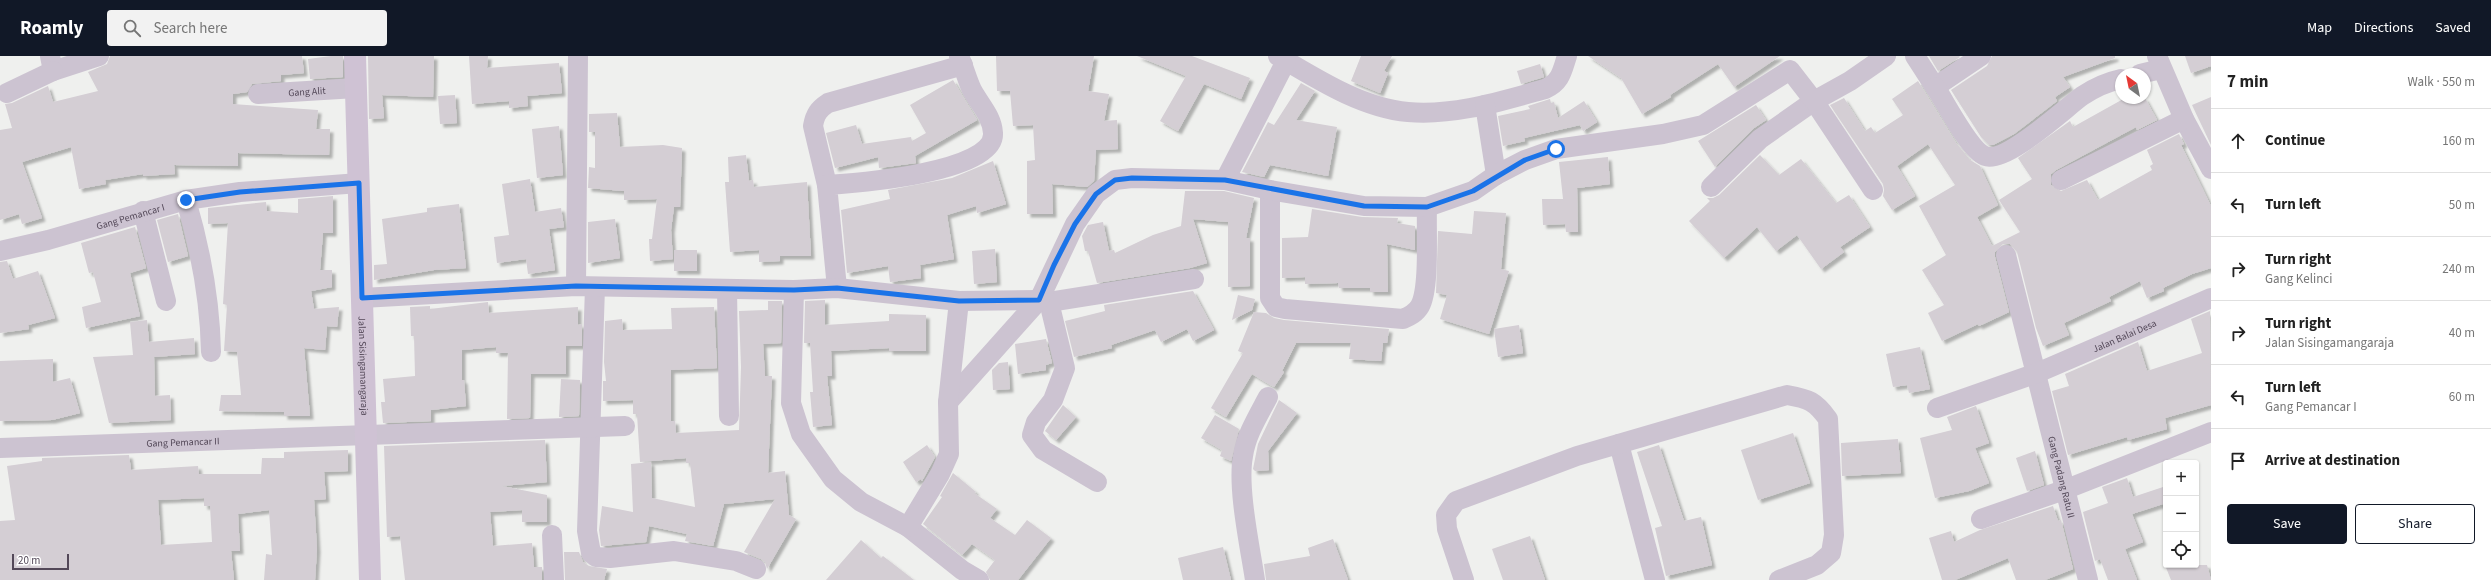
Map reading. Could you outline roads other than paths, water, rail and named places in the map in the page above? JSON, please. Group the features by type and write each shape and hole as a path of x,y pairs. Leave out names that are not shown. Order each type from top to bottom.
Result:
{"main road":[{"name":"Jalan Sisingamangaraja","path":"355,56 370,580"}],"street":[{"path":"6,93 51,64 99,56"},
{"path":"578,56 592,426 586,531 591,553 596,557 610,558 674,551 736,561 756,569"},
{"path":"1225,180 1282,59 1342,92 1386,108 1427,113 1485,105 1554,85 1561,77 1566,56"},
{"path":"1711,187 1760,139 1814,101 1850,81 1886,56"},
{"path":"1915,56 1975,149 1986,156 1997,157 2012,149 2083,96 2106,82 2115,80"},
{"path":"1936,87 1981,56"},
{"path":"828,185 896,178 963,162 983,153 991,145 993,135 988,115 972,90 961,61 828,103 814,116 813,126 828,185 837,288"},
{"path":"2150,68 2159,62 2184,119 2211,169"},
{"path":"948,402 1044,301 1054,265 1075,224 1096,194 1115,180 1132,178 1225,180 1270,190 1364,206 1427,207 1473,191 1496,175 1525,160 1556,149 1664,134 1703,125 1787,63 1873,190"},
{"name":"Gang Alit","path":"258,94 356,88"},
{"path":"1485,105 1496,175"},
{"path":"2061,180 2184,119"},
{"name":"Gang Pemancar I","path":"0,251 81,231 143,211 186,200 240,192 359,183"},
{"path":"1270,190 1270,298 1276,307 1285,309 1403,319 1414,314 1420,306 1424,288 1427,207"},
{"path":"186,200 200,248 210,308 211,352"},
{"path":"143,211 166,301"},
{"name":"Gang Padang Ratu II","path":"2006,255 2037,373 2064,490 2088,580"},
{"path":"362,298 586,287 794,290 837,288 959,301 1044,301 1194,279"},
{"path":"727,289 729,416"},
{"path":"794,290 791,402 801,434 833,479 861,502 908,527 962,570 979,580"},
{"name":"Jalan Balai Desa","path":"1937,408 2037,373 2211,298"},
{"path":"908,527 940,474 949,454 948,402 959,301"},
{"path":"1044,301 1065,368 1053,400 1036,422 1032,435 1043,450 1097,482"},
{"path":"1464,580 1447,529 1446,515 1456,501 1570,458 1787,395 1805,398 1818,405 1828,419 1834,535 1831,553 1818,565 1780,580"},
{"path":"1255,580 1243,490 1242,456 1248,435 1268,397"},
{"name":"Gang Pemancar II","path":"0,448 625,426"},
{"path":"1981,519 2064,490 2211,432"},
{"path":"1619,444 1655,580"},
{"path":"552,535 554,580"}]}
